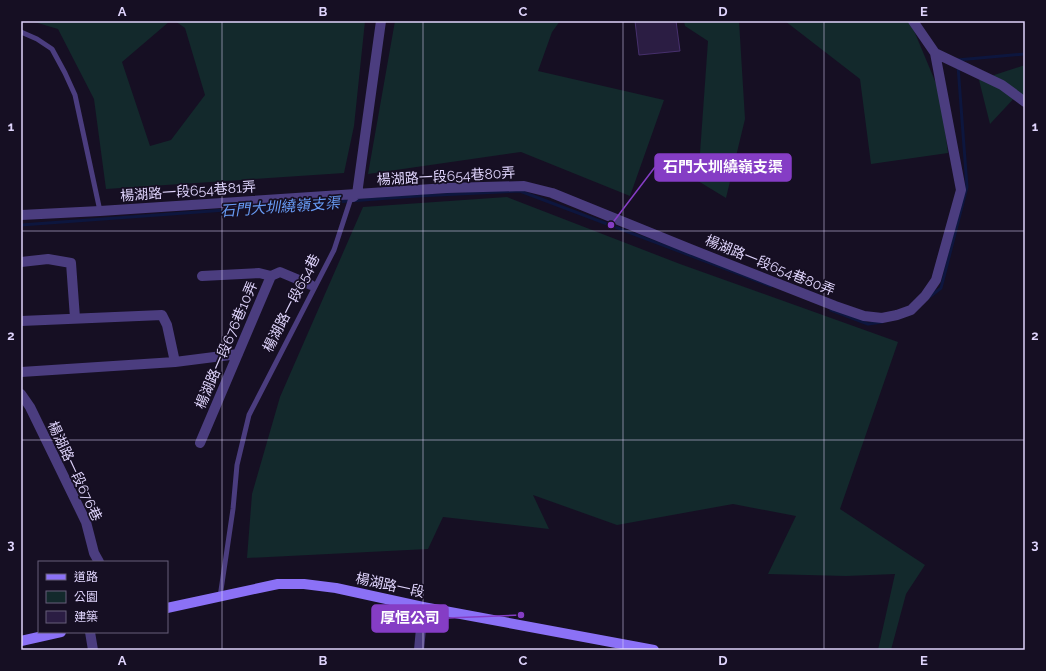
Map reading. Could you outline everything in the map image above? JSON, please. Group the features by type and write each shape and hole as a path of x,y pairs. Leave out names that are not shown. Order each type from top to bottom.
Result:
{"street":[{"name":"楊湖路一段654巷","path":"354,196 381,21"},
{"path":"913,21 935,53 1002,85 1025,102"},
{"name":"楊湖路一段654巷80弄","path":"354,196 447,188 524,186 552,193 835,306 864,316 882,318 897,315 911,310 925,296 936,280 961,190 935,53"},
{"name":"楊湖路一段654巷81弄","path":"21,215 354,196"},
{"path":"21,262 48,259 71,263 75,318"},
{"name":"楊湖路一段676巷10弄","path":"200,443 271,276 280,272 311,285"},
{"path":"202,276 259,273 271,276"},
{"path":"21,320 162,315 167,325 175,362"},
{"path":"21,372 175,362 238,354"},
{"name":"楊湖路一段676巷","path":"22,397 30,407 86,522 94,553 98,561"},
{"name":"楊湖路一段","path":"168,608 278,584 304,584 336,588 423,607 654,650"},
{"path":"419,650 423,607"},
{"path":"21,642 56,633"},
{"path":"90,633 94,650"}],"lane":[{"path":"21,32 37,39 52,49 75,95 100,211"},
{"name":"楊湖路一段654巷","path":"220,596 233,509 237,465 249,415 334,250 354,196"}],"green space":[{"path":"31,21 170,21 122,62 150,146 171,140 205,95 185,28 175,21 365,21 354,126 344,173 106,189 94,99 58,29"},
{"path":"395,21 560,21 552,32 538,71 664,100 630,196 521,152 368,174"},
{"path":"684,21 739,21 745,119 726,198 698,181 708,41 685,26"},
{"path":"785,21 910,21 940,93 948,153 871,164 860,79"},
{"path":"1025,65 1025,96 1019,93 990,124 979,80"},
{"path":"507,197 680,264 898,342 840,509 925,565 906,594 891,650 878,650 895,574 846,576 768,574 796,516 733,504 617,525 533,495 549,529 443,517 428,549 247,558 252,494 280,397 363,207"}],"building":[{"path":"635,21 676,21 680,51 639,55"}],"waterway":[{"name":"石門大圳繞嶺支渠","path":"957,60 1025,54"},
{"name":"石門大圳繞嶺支渠","path":"928,298 941,288 967,187 958,66"},
{"name":"石門大圳繞嶺支渠","path":"21,225 417,196 520,191 771,286"},
{"name":"石門大圳繞嶺支渠","path":"831,310 868,324 882,322"}],"place":[{"name":"石門大圳繞嶺支渠","path":"611,225"},
{"name":"厚恒公司","path":"521,615"}]}
